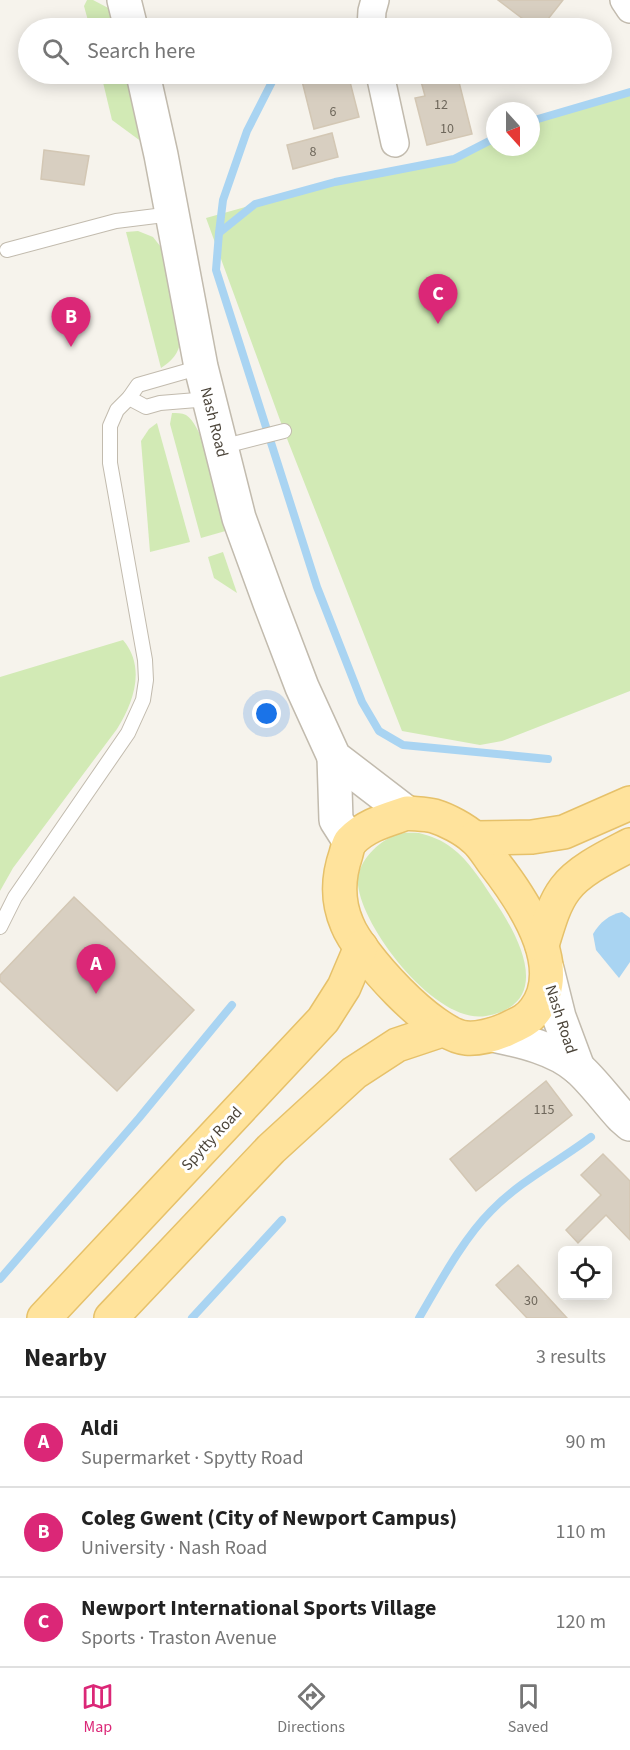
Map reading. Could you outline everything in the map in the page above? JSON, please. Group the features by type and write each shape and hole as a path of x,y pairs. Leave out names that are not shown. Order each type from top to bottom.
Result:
{"main road":[{"path":"475,838 532,837 564,832 630,803"},
{"path":"545,957 529,916 504,876 475,838 434,816 407,813 375,823 350,842 339,873 340,900 347,925 361,947 411,1005 442,1030 465,1038 493,1035 528,1019 540,1003 545,989 545,957 553,910 566,888 592,866 630,844"},
{"name":"Spytty Road","path":"44,1318 323,1020 344,987 361,947"},
{"path":"111,1318 271,1149 354,1073 398,1045 442,1030"}],"street":[{"path":"124,0 128,18"},
{"path":"372,18 375,0"},
{"path":"624,0 630,9"},
{"name":"Nash Road","path":"145,84 201,367 239,518 302,687 334,757 336,820 350,842"},
{"path":"382,84 395,143"},
{"name":"Nash Road","path":"334,757 407,813"},
{"name":"Nash Road","path":"545,957 559,1017 578,1068"},
{"name":"Nash Road","path":"493,1035 525,1042 558,1055 578,1068 630,1124"}],"lane":[{"path":"7,250 116,221 172,214"},
{"path":"0,927 15,897 128,733 143,700 146,680 145,660 110,463 110,426 117,410 129,399 138,385 201,367"},
{"path":"129,399 146,407 160,403 209,399"},
{"path":"221,447 284,431"}],"green space":[{"path":"87,0 93,0 114,11 116,18 87,18 84,6"},
{"path":"103,84 133,84 146,145 112,120"},
{"path":"630,92 630,691 502,741 480,745 402,731 284,431 206,218 335,182 454,159 486,143 486,156 540,156 540,118"},
{"path":"138,231 153,237 164,251 181,340 174,356 161,368 126,232"},
{"path":"172,413 186,415 200,435 212,468 229,530 201,538 170,424"},
{"path":"157,423 190,542 150,552 141,441 149,429"},
{"path":"223,552 237,593 214,578 208,557"},
{"path":"123,640 130,650 136,673 132,696 123,719 13,868 0,891 0,677"},
{"path":"402,833 419,833 444,843 464,859 512,929 525,965 526,982 520,997 508,1009 486,1016 467,1015 446,1006 406,971 373,926 363,904 358,885 360,869 369,854 382,842"}],"water":[{"path":"622,912 630,918 630,962 619,978 596,950 593,934 605,920"}],"building":[{"path":"498,0 563,0 549,18 522,18"},
{"path":"303,84 351,84 359,117 314,129"},
{"path":"422,84 460,84 472,134 427,145 415,98 425,96"},
{"path":"332,133 338,157 293,169 287,145"},
{"path":"44,150 89,156 84,185 41,179"},
{"path":"74,897 194,1010 117,1091 0,981 0,975"},
{"path":"546,1081 572,1115 476,1191 450,1159"},
{"path":"603,1154 630,1181 630,1240 606,1215 578,1243 566,1230 601,1195 581,1175"},
{"path":"518,1265 567,1318 527,1318 496,1285"}],"waterway":[{"path":"219,233 223,200 247,131 271,84"},
{"path":"540,118 630,92"},
{"path":"486,143 454,159 335,182 255,204 219,233 216,270 317,587 362,702 379,731 403,745 548,759"},
{"path":"0,1279 139,1118 232,1005"},
{"path":"419,1318 461,1248 491,1211 527,1181 591,1137"},
{"path":"192,1318 282,1220"}],"place":[{"name":"Newport International Sports Village","path":"438,324"},
{"name":"Coleg Gwent (City of Newport Campus)","path":"71,347"},
{"name":"Aldi","path":"96,994"}]}
